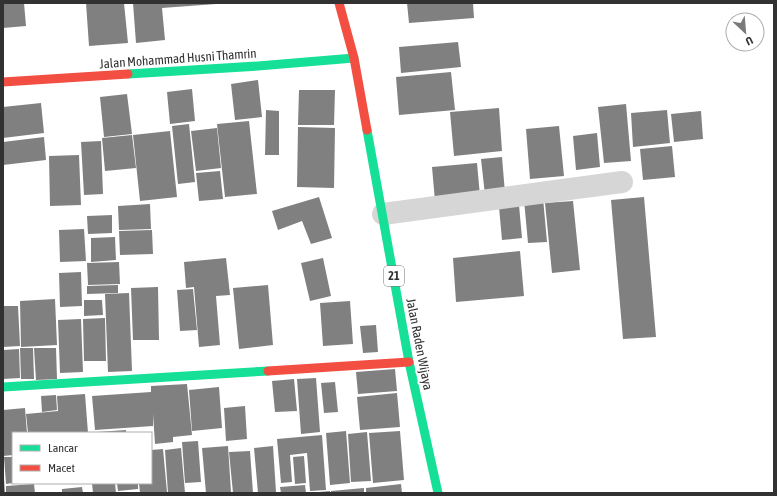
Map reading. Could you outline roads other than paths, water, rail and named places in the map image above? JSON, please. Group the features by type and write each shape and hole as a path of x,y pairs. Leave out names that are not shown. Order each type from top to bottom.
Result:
{"main road":[{"name":"21","path":"339,3 354,58"},
{"name":"Jalan Mohammad Husni Thamrin","path":"3,82 258,66 354,58"},
{"name":"Jalan Raden Wijaya","path":"354,58 409,362 438,493"},
{"path":"3,388 409,362"}],"street":[{"path":"383,214 622,182"}]}
